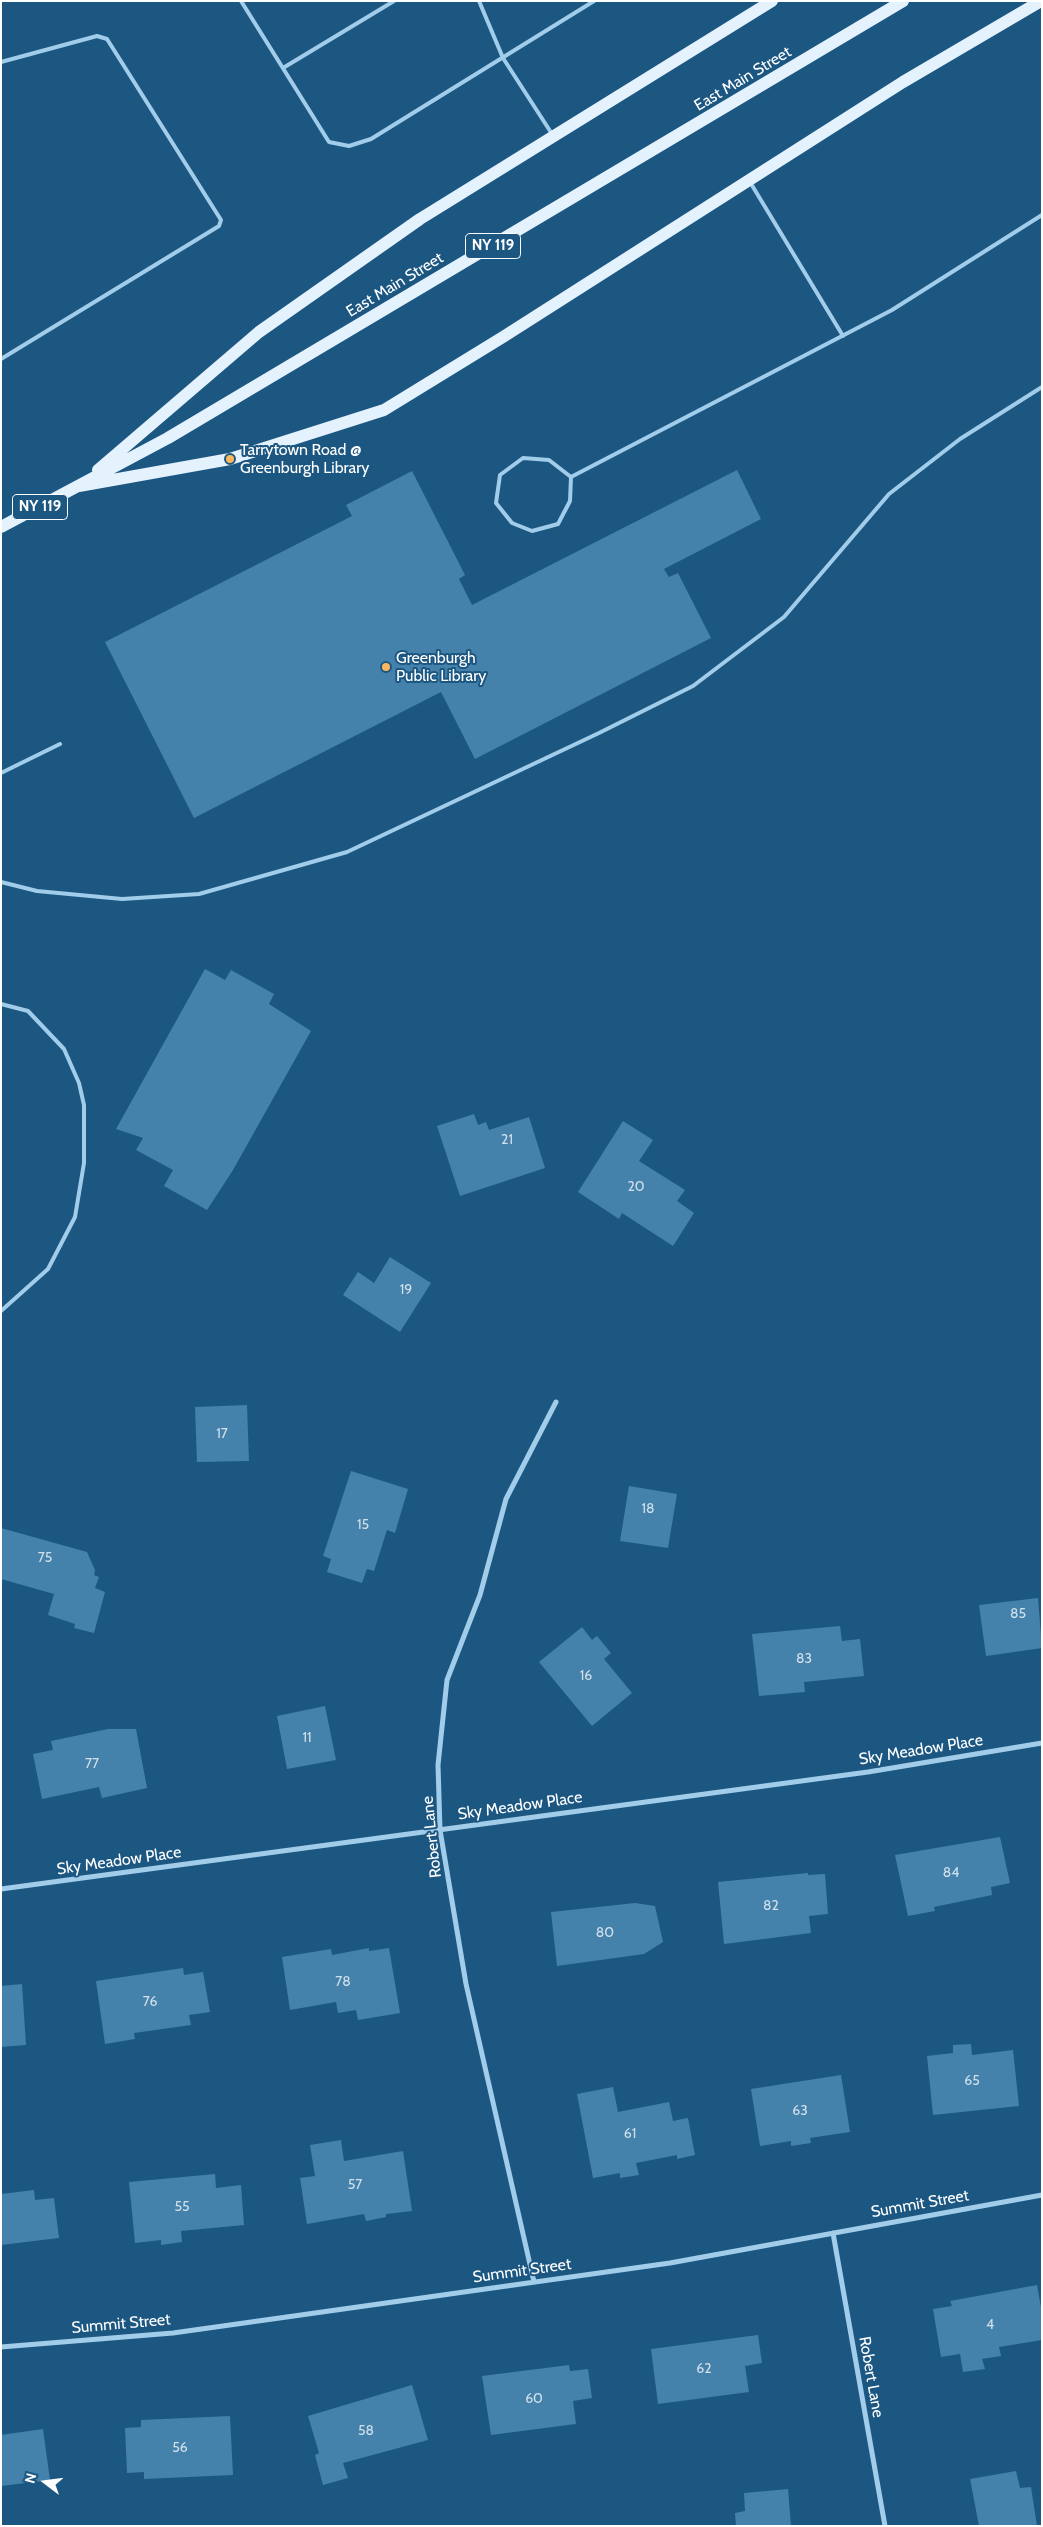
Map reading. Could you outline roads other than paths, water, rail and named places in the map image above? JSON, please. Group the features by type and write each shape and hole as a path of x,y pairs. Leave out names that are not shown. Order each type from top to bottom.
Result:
{"main road":[{"path":"80,486 259,332 420,219 772,1"},
{"name":"East Main Street","path":"1,527 168,438 903,1"},
{"path":"80,486 230,459 384,410 503,337 902,82 1042,1"}],"street":[{"name":"Robert Lane","path":"534,2282 466,1984 440,1830 438,1765 447,1680 480,1595 506,1499 556,1402"},
{"name":"Sky Meadow Place","path":"1,1889 868,1772 1042,1743"},
{"name":"Summit Street","path":"1,2346 174,2332 670,2263 1042,2195"},
{"name":"Robert Lane","path":"833,2233 885,2526"}],"lane":[{"path":"241,1 329,142 349,146 372,139 594,1"},
{"path":"282,68 394,1"},
{"path":"479,1 503,58 554,136"},
{"path":"1,62 97,36 108,39 222,220 219,226 1,359"},
{"path":"749,180 844,336"},
{"path":"571,476 892,310 1042,216"},
{"path":"1,882 37,891 122,899 200,894 347,852 599,733 693,686 784,617 889,494 960,439 1042,387"},
{"path":"523,458 549,460 571,476 570,501 558,524 532,531 512,523 496,503 500,475 523,458"},
{"path":"1,773 60,744"},
{"path":"1,1004 28,1011 64,1048 79,1083 84,1105 84,1162 75,1217 48,1269 1,1312"}],"place":[{"name":"Tarrytown Road @ Greenburgh Library","path":"230,459"},
{"name":"Greenburgh Public Library","path":"386,667"}]}
